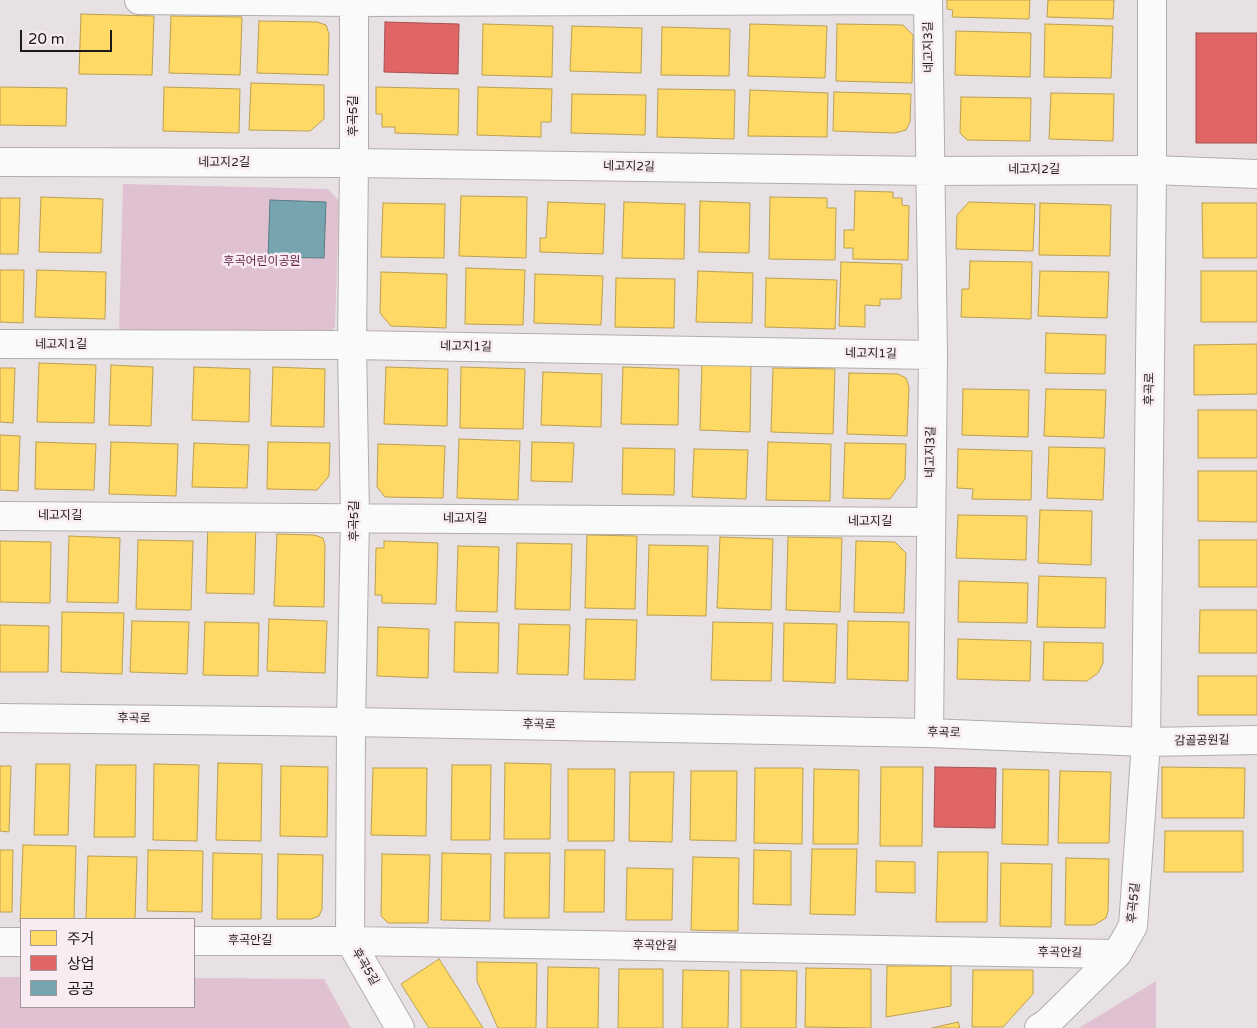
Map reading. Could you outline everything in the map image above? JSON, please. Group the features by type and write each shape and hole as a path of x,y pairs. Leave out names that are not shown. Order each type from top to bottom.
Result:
{"street":[{"name":"네고지3길","path":"140,0 928,0 933,354 929,733"},
{"name":"후곡로","path":"0,718 351,722 929,733 1146,742 1152,0"},
{"name":"후곡5길","path":"354,1 352,345 355,518 351,722 350,940 400,1028"},
{"name":"네고지2길","path":"0,162 354,163 931,171 1152,170 1257,174"},
{"name":"네고지1길","path":"0,344 352,345 933,354"},
{"name":"네고지길","path":"0,516 930,522"},
{"name":"감골공원길","path":"1146,742 1257,740"},
{"name":"후곡5길","path":"1039,1028 1047,1023 1117,954 1133,926 1146,742"},
{"name":"후곡안길","path":"195,941 350,940 1117,954"},
{"path":"0,942 20,942"}],"green space":[{"name":"후곡어린이공원","path":"123,184 328,189 339,201 335,327 323,338 119,333"},
{"path":"0,977 20,977 20,1008 195,1008 195,978 324,979 351,1028 0,1028"},
{"path":"1156,981 1156,1028 1079,1028"}],"building: 주거":[{"path":"947,0 1030,0 1029,19 952,17 953,10 947,9"},
{"path":"1048,0 1114,0 1113,19 1047,17"},
{"path":"81,14 154,16 152,75 79,74"},
{"path":"171,16 242,17 240,75 169,73"},
{"path":"259,21 317,22 326,25 329,34 328,75 257,73"},
{"path":"483,24 553,26 552,77 482,75"},
{"path":"750,24 827,26 825,78 748,76"},
{"path":"837,24 903,25 913,35 912,83 836,81"},
{"path":"1045,24 1113,26 1111,78 1044,77"},
{"path":"572,26 642,28 641,73 570,71"},
{"path":"662,27 730,29 729,76 661,75"},
{"path":"956,31 1031,33 1030,77 955,75"},
{"path":"251,83 324,85 324,119 310,131 249,130"},
{"path":"0,87 67,88 66,126 0,125"},
{"path":"164,87 240,89 239,133 163,131"},
{"path":"376,87 459,89 458,135 395,133 395,127 382,127 382,114 376,114"},
{"path":"478,87 552,89 551,122 541,122 541,137 477,135"},
{"path":"658,89 735,90 734,139 657,137"},
{"path":"750,90 828,93 827,137 748,136"},
{"path":"834,92 911,94 910,122 906,130 895,133 833,131"},
{"path":"1051,93 1114,94 1113,141 1049,139"},
{"path":"572,94 646,95 645,135 571,133"},
{"path":"961,97 1031,98 1030,141 967,140 960,133"},
{"path":"855,191 893,192 893,198 902,198 902,205 909,206 908,260 853,259 853,248 844,248 844,230 854,230"},
{"path":"461,196 527,197 526,258 459,256"},
{"path":"41,197 103,199 101,253 39,252"},
{"path":"770,197 827,198 827,208 836,208 835,260 769,259"},
{"path":"0,198 20,198 18,254 0,254"},
{"path":"700,201 750,203 749,253 699,252"},
{"path":"548,202 605,204 603,254 540,252 540,238 546,238"},
{"path":"624,202 685,204 684,259 622,258"},
{"path":"969,202 1035,204 1033,251 956,249 957,215"},
{"path":"383,203 445,204 444,258 381,257"},
{"path":"1040,203 1111,205 1110,256 1039,255"},
{"path":"1202,203 1257,203 1257,258 1203,258"},
{"path":"970,261 1032,262 1031,319 961,317 962,289 969,289"},
{"path":"841,262 902,264 901,299 880,299 880,306 865,305 865,327 839,326"},
{"path":"466,268 525,270 523,325 465,324"},
{"path":"0,270 24,270 23,323 0,322"},
{"path":"37,270 106,272 105,319 35,317"},
{"path":"698,271 753,273 752,323 696,322"},
{"path":"1040,271 1109,272 1107,318 1038,316"},
{"path":"1201,271 1257,271 1257,322 1201,322"},
{"path":"381,272 447,274 446,328 391,326 380,313"},
{"path":"535,274 603,276 601,325 534,323"},
{"path":"616,278 675,279 674,328 615,327"},
{"path":"766,278 837,280 835,329 765,327"},
{"path":"1046,333 1106,335 1105,374 1045,373"},
{"path":"1257,344 1257,394 1194,395 1194,345"},
{"path":"702,362 751,363 750,432 700,430"},
{"path":"39,363 96,365 94,423 37,422"},
{"path":"111,365 153,367 151,426 109,425"},
{"path":"194,367 250,369 249,422 192,420"},
{"path":"273,367 325,369 324,427 271,426"},
{"path":"386,367 448,369 447,426 384,424"},
{"path":"461,367 525,369 523,429 460,428"},
{"path":"623,367 679,369 678,425 621,424"},
{"path":"0,368 15,368 13,423 0,422"},
{"path":"773,368 835,369 833,434 771,432"},
{"path":"543,372 602,374 601,427 541,425"},
{"path":"849,373 898,374 906,378 909,387 907,436 847,434"},
{"path":"963,389 1029,390 1028,437 962,435"},
{"path":"1046,389 1106,390 1104,438 1044,436"},
{"path":"1198,410 1257,410 1257,458 1198,458"},
{"path":"0,435 20,436 18,491 0,490"},
{"path":"459,439 520,441 518,500 457,498"},
{"path":"36,442 96,444 94,490 35,489"},
{"path":"111,442 178,444 176,496 109,494"},
{"path":"268,442 330,443 329,476 317,490 267,489"},
{"path":"532,442 574,443 572,482 531,481"},
{"path":"768,442 831,444 830,501 766,500"},
{"path":"194,443 249,445 247,488 192,487"},
{"path":"845,443 906,444 905,479 890,499 843,498"},
{"path":"378,444 445,446 443,498 385,497 377,487"},
{"path":"1049,447 1105,448 1103,500 1047,498"},
{"path":"623,448 675,449 674,495 622,494"},
{"path":"694,449 748,450 746,499 692,497"},
{"path":"958,449 1032,451 1031,500 972,499 973,489 957,488"},
{"path":"1198,471 1257,471 1257,522 1198,521"},
{"path":"1040,510 1092,511 1091,565 1038,563"},
{"path":"958,515 1027,516 1026,560 956,558"},
{"path":"208,521 256,523 254,594 206,593"},
{"path":"277,534 314,535 323,538 325,545 324,607 274,606"},
{"path":"587,535 637,536 635,609 585,608"},
{"path":"69,536 120,538 118,603 67,602"},
{"path":"720,537 773,539 771,610 717,608"},
{"path":"788,537 842,538 840,612 786,610"},
{"path":"138,540 193,541 191,610 136,609"},
{"path":"1199,540 1257,540 1257,587 1199,587"},
{"path":"0,541 51,542 50,603 0,602"},
{"path":"384,541 438,543 436,604 382,603 382,595 375,595 376,548 384,548"},
{"path":"856,541 895,542 906,553 904,613 854,612"},
{"path":"517,543 572,544 570,610 515,609"},
{"path":"649,545 708,546 706,616 647,615"},
{"path":"458,546 499,547 497,612 456,611"},
{"path":"1039,576 1106,578 1105,628 1037,627"},
{"path":"959,581 1028,583 1027,623 958,622"},
{"path":"1200,610 1257,610 1257,653 1199,653"},
{"path":"62,612 124,613 122,674 61,672"},
{"path":"269,619 327,621 325,673 267,671"},
{"path":"586,619 637,620 635,680 584,679"},
{"path":"132,621 189,622 187,674 130,672"},
{"path":"848,621 909,622 908,681 847,679"},
{"path":"205,622 259,623 258,676 203,675"},
{"path":"455,622 499,623 498,673 454,672"},
{"path":"713,622 773,623 771,681 711,680"},
{"path":"784,623 837,624 835,683 783,681"},
{"path":"519,624 570,625 568,675 517,674"},
{"path":"0,625 49,626 48,672 0,672"},
{"path":"378,627 429,629 428,678 377,676"},
{"path":"958,639 1031,641 1030,681 957,679"},
{"path":"1044,642 1103,643 1103,663 1098,673 1087,681 1043,680"},
{"path":"1198,676 1257,676 1257,715 1198,715"},
{"path":"218,763 262,764 261,841 216,840"},
{"path":"505,763 551,764 550,839 504,839"},
{"path":"36,764 70,764 68,835 34,835"},
{"path":"154,764 199,765 197,841 153,840"},
{"path":"96,765 136,765 135,837 94,837"},
{"path":"452,765 491,765 490,840 451,840"},
{"path":"0,766 11,766 9,832 0,831"},
{"path":"281,766 328,767 327,837 280,836"},
{"path":"881,767 923,767 922,846 880,846"},
{"path":"1162,767 1245,768 1244,818 1162,818"},
{"path":"373,768 427,768 426,836 371,835"},
{"path":"755,768 803,768 802,844 754,843"},
{"path":"568,769 615,769 614,841 568,841"},
{"path":"814,769 859,770 858,844 813,844"},
{"path":"1003,769 1049,770 1048,845 1002,844"},
{"path":"691,771 737,771 736,841 690,840"},
{"path":"1060,771 1111,772 1109,843 1058,843"},
{"path":"630,772 674,772 672,842 629,841"},
{"path":"1165,831 1243,831 1243,872 1164,872"},
{"path":"23,845 76,846 74,918 20,918"},
{"path":"812,849 857,849 855,915 810,914"},
{"path":"0,850 13,850 12,912 0,912"},
{"path":"148,850 203,851 202,912 147,911"},
{"path":"565,850 605,850 604,912 564,912"},
{"path":"754,850 791,851 791,905 753,904"},
{"path":"938,852 988,852 987,922 936,922"},
{"path":"213,853 262,854 261,919 212,919"},
{"path":"442,853 491,854 490,921 441,920"},
{"path":"505,853 550,853 549,918 504,918"},
{"path":"278,854 323,855 322,909 319,916 311,919 277,919"},
{"path":"382,854 430,855 428,923 388,923 381,916"},
{"path":"88,856 137,857 135,918 86,918"},
{"path":"693,857 739,858 738,931 691,930"},
{"path":"1066,858 1109,859 1108,911 1106,918 1094,925 1065,925"},
{"path":"876,861 915,862 915,893 876,892"},
{"path":"1001,863 1052,864 1051,927 1000,926"},
{"path":"627,868 673,869 672,920 626,920"},
{"path":"439,959 483,1028 429,1028 401,984"},
{"path":"477,962 537,963 536,1028 498,1028 477,981"},
{"path":"887,966 951,966 951,1006 886,1017"},
{"path":"548,967 599,968 598,1028 547,1028"},
{"path":"806,968 871,969 871,1028 805,1027"},
{"path":"619,969 663,969 663,1028 618,1028"},
{"path":"683,970 729,971 728,1028 682,1028"},
{"path":"741,970 797,971 796,1028 741,1028"},
{"path":"973,970 1033,970 1033,994 1003,1027 972,1027"},
{"path":"958,1022 960,1028 932,1028"}],"building: 상업":[{"path":"385,22 459,24 458,74 384,72"},
{"path":"1196,33 1257,33 1257,143 1196,143"},
{"path":"935,767 996,768 995,828 934,827"}],"building: 공공":[{"path":"270,200 326,202 324,258 268,257"}]}
